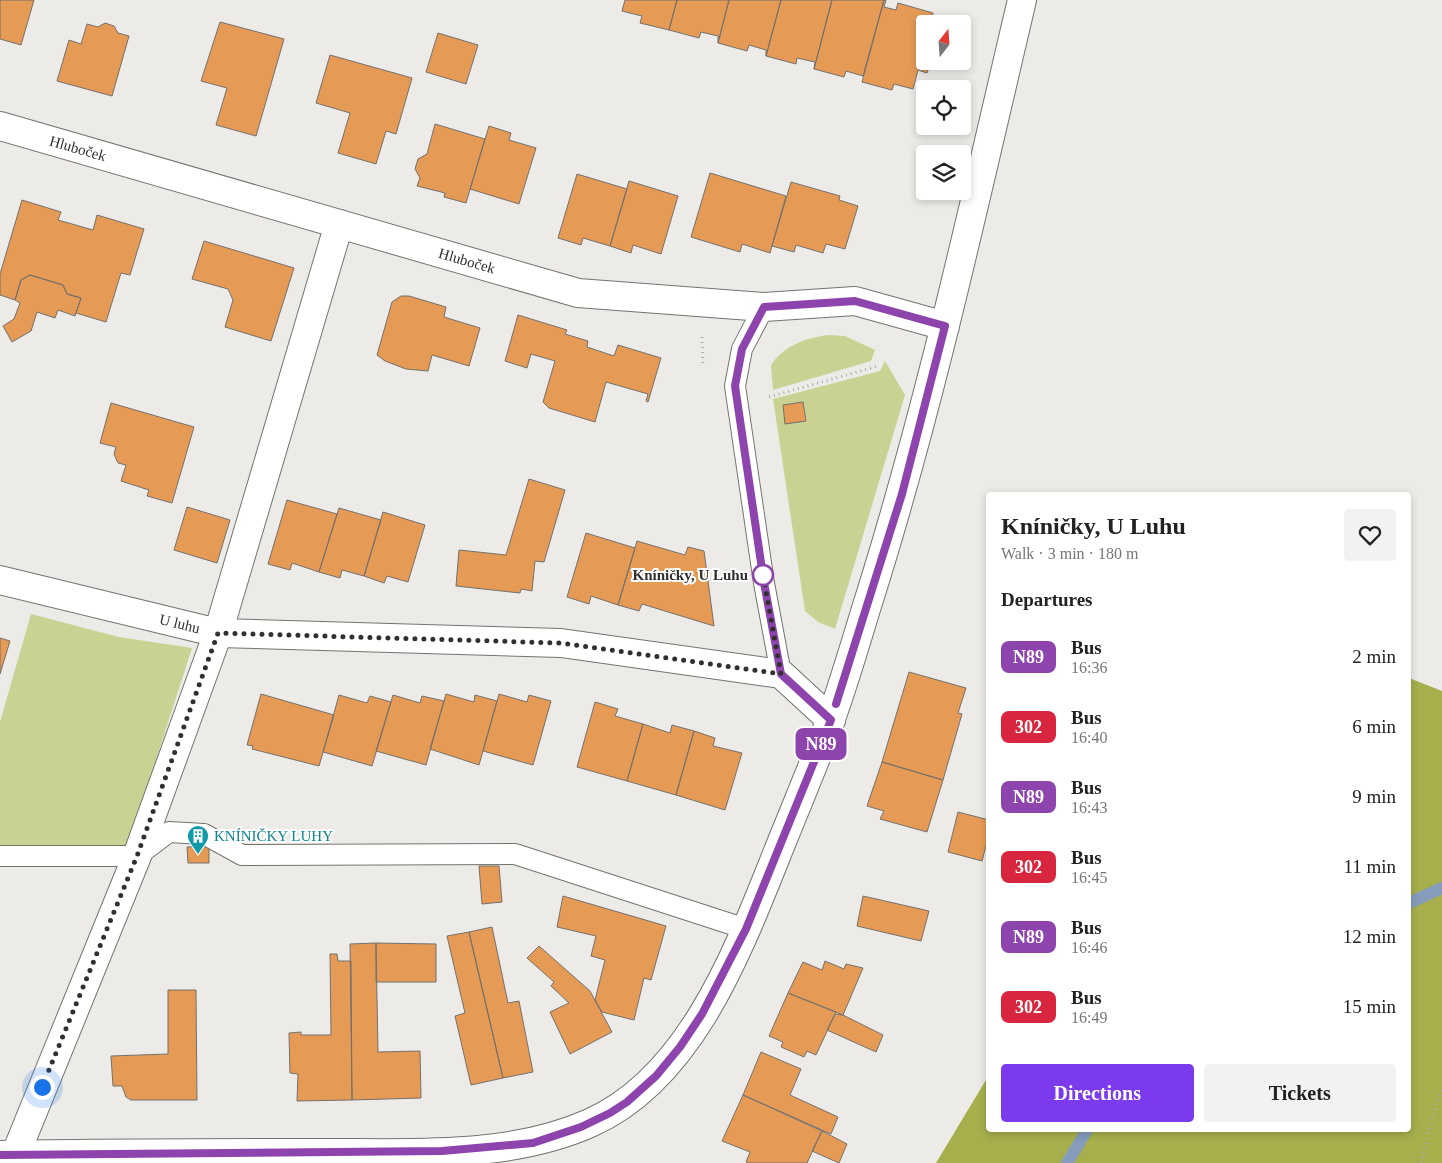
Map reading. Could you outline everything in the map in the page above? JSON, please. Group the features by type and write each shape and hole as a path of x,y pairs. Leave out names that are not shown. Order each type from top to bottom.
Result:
{"street":[{"path":"340,224 218,633 137,856 9,1158 442,1151 533,1143 610,1113 627,1102 656,1076 680,1047 702,1014 746,929 831,720 902,494 945,326 1022,0"},
{"name":"Hluboček","path":"0,126 578,293 764,307 855,301 945,326"},
{"name":"U luhu","path":"0,580 42,592 218,633 561,643 781,674"},
{"path":"781,674 831,720"}],"lane":[{"path":"764,307 742,349 735,386 764,583 781,674"},
{"path":"0,856 137,856 169,832 204,834 242,855 515,854 746,929"}],"path":[{"path":"769,397 878,366"},
{"path":"1421,1163 1436,1103 1442,1090"}],"green space":[{"path":"829,335 845,336 875,350 871,361 773,390 771,365 783,352 796,344 812,338"},
{"path":"885,361 905,395 835,629 818,622 805,611 773,399 880,371"},
{"path":"31,614 119,637 192,648 127,850 0,848 0,722"},
{"path":"1411,679 1442,691 1442,1163 936,1163 986,1080 986,1132 1411,1132"}],"building":[{"path":"0,0 34,0 21,45 0,39"},
{"path":"625,0 677,0 669,30 640,23 642,16 622,11"},
{"path":"677,0 729,0 718,43 718,36 701,32 699,38 669,30"},
{"path":"729,0 781,0 766,56 766,50 749,45 747,51 718,43"},
{"path":"781,0 832,0 814,69 815,62 797,58 796,64 766,56"},
{"path":"832,0 884,0 863,76 846,71 844,77 814,69"},
{"path":"884,0 886,0 884,7 896,10 898,3 933,13 933,15 916,15 916,70 918,70 913,89 894,84 892,90 862,82"},
{"path":"220,22 284,39 256,136 216,125 227,88 201,81"},
{"path":"105,23 114,26 118,33 129,36 112,96 57,81 69,40 81,44 87,24 98,27"},
{"path":"438,33 478,45 466,84 426,72"},
{"path":"330,55 412,78 396,134 386,131 376,164 338,153 350,113 316,103"},
{"path":"435,124 485,139 466,203 444,197 445,193 417,186 420,178 415,169 418,159 427,154"},
{"path":"489,126 511,133 509,140 536,148 519,204 470,189"},
{"path":"710,173 786,196 770,253 742,244 740,252 691,237"},
{"path":"577,174 627,189 610,246 583,238 581,245 558,238"},
{"path":"629,181 678,196 661,254 633,245 631,253 610,246"},
{"path":"791,182 840,196 839,200 858,206 845,249 826,244 823,253 796,245 794,252 772,246"},
{"path":"22,200 61,212 58,220 93,230 97,215 144,229 130,275 121,273 106,322 76,313 81,298 67,294 63,285 30,275 21,280 15,300 0,295 0,274"},
{"path":"204,241 294,268 271,341 225,327 233,300 228,289 192,279"},
{"path":"30,275 63,285 67,294 81,298 75,316 58,310 55,318 37,312 31,331 12,342 3,326 14,319 20,303 15,300 21,280"},
{"path":"401,296 409,296 446,307 444,317 480,328 469,366 432,355 428,371 406,369 385,361 377,355 392,302"},
{"path":"518,315 567,330 565,334 588,341 587,347 614,356 618,345 661,358 648,402 646,401 648,394 606,382 595,422 549,408 543,402 555,361 531,354 527,368 505,361"},
{"path":"803,402 806,421 785,424 783,405"},
{"path":"111,403 194,427 172,503 147,496 149,490 121,481 126,465 118,463 114,454 116,447 100,443"},
{"path":"529,479 565,490 544,562 535,561 532,591 521,589 520,593 456,586 459,550 506,555"},
{"path":"287,500 337,514 319,572 292,563 290,570 268,564"},
{"path":"187,507 230,520 217,563 174,550"},
{"path":"339,508 381,520 364,576 342,570 340,578 319,572"},
{"path":"383,512 425,525 408,582 387,576 384,583 364,576"},
{"path":"586,533 635,548 618,605 591,596 589,604 567,597"},
{"path":"637,541 685,555 688,547 704,551 714,626 642,604 639,611 618,605"},
{"path":"0,638 10,641 0,674"},
{"path":"909,672 966,688 958,713 962,714 943,780 882,762"},
{"path":"261,694 334,715 319,766 252,749 253,746 247,745"},
{"path":"446,694 474,702 475,695 497,701 479,765 430,749"},
{"path":"499,694 527,702 529,695 551,701 533,765 483,751"},
{"path":"339,695 367,703 370,696 391,702 372,766 323,752"},
{"path":"393,695 420,703 422,696 444,701 426,765 376,751"},
{"path":"595,702 618,709 615,716 643,724 627,781 577,767"},
{"path":"643,724 670,733 672,725 694,731 676,795 627,781"},
{"path":"694,731 715,738 713,746 742,753 725,810 676,795"},
{"path":"882,762 943,780 927,832 880,819 884,811 867,806"},
{"path":"958,812 986,819 986,846 982,861 948,852"},
{"name":"KNÍNIČKY LUHY","path":"209,846 209,863 188,863 187,847"},
{"path":"479,866 499,866 502,902 482,904"},
{"path":"563,896 666,926 651,980 644,978 634,1020 602,1012 595,1000 605,960 591,956 596,936 557,927"},
{"path":"863,896 929,911 921,941 857,926"},
{"path":"492,927 508,1003 519,1001 533,1072 503,1078 469,932"},
{"path":"469,932 503,1078 471,1085 455,1016 465,1013 447,936"},
{"path":"376,943 436,944 436,982 376,982"},
{"path":"376,943 378,1052 420,1051 421,1098 352,1100 350,944"},
{"path":"539,946 590,991 612,1032 570,1054 550,1012 569,1003 551,986 554,982 527,958"},
{"path":"330,954 337,954 338,961 351,961 352,1100 297,1101 298,1074 290,1073 289,1033 301,1032 301,1035 331,1035"},
{"path":"825,961 844,969 846,964 863,968 843,1015 788,993 803,962 822,970"},
{"path":"168,990 196,990 197,1100 131,1100 126,1097 122,1086 113,1086 111,1056 168,1054"},
{"path":"788,993 836,1012 816,1055 807,1051 804,1057 781,1047 783,1042 769,1036"},
{"path":"835,1014 843,1015 883,1035 876,1052 827,1030"},
{"path":"761,1052 801,1069 790,1095 838,1117 831,1134 743,1095"},
{"path":"743,1095 822,1131 807,1163 748,1163 746,1162 750,1152 722,1141"},
{"path":"822,1131 847,1144 839,1163 812,1151"}],"waterway":[{"path":"1411,902 1442,888"},
{"path":"1067,1163 1086,1132"}],"bus line":[{"name":"N89","path":"0,1155 442,1151 533,1143 581,1127 610,1113 627,1102 656,1076 691,1031 730,964 831,720 781,674 764,583 735,386 742,349 764,307 855,301 945,326 902,494 836,704"}],"place":[{"name":"Kníničky, U Luhu","path":"763,575"},
{"name":"KNÍNIČKY LUHY","path":"198,855"}],"route":[{"path":"42,1087 137,856 218,633 561,643 781,674 763,575"}]}
